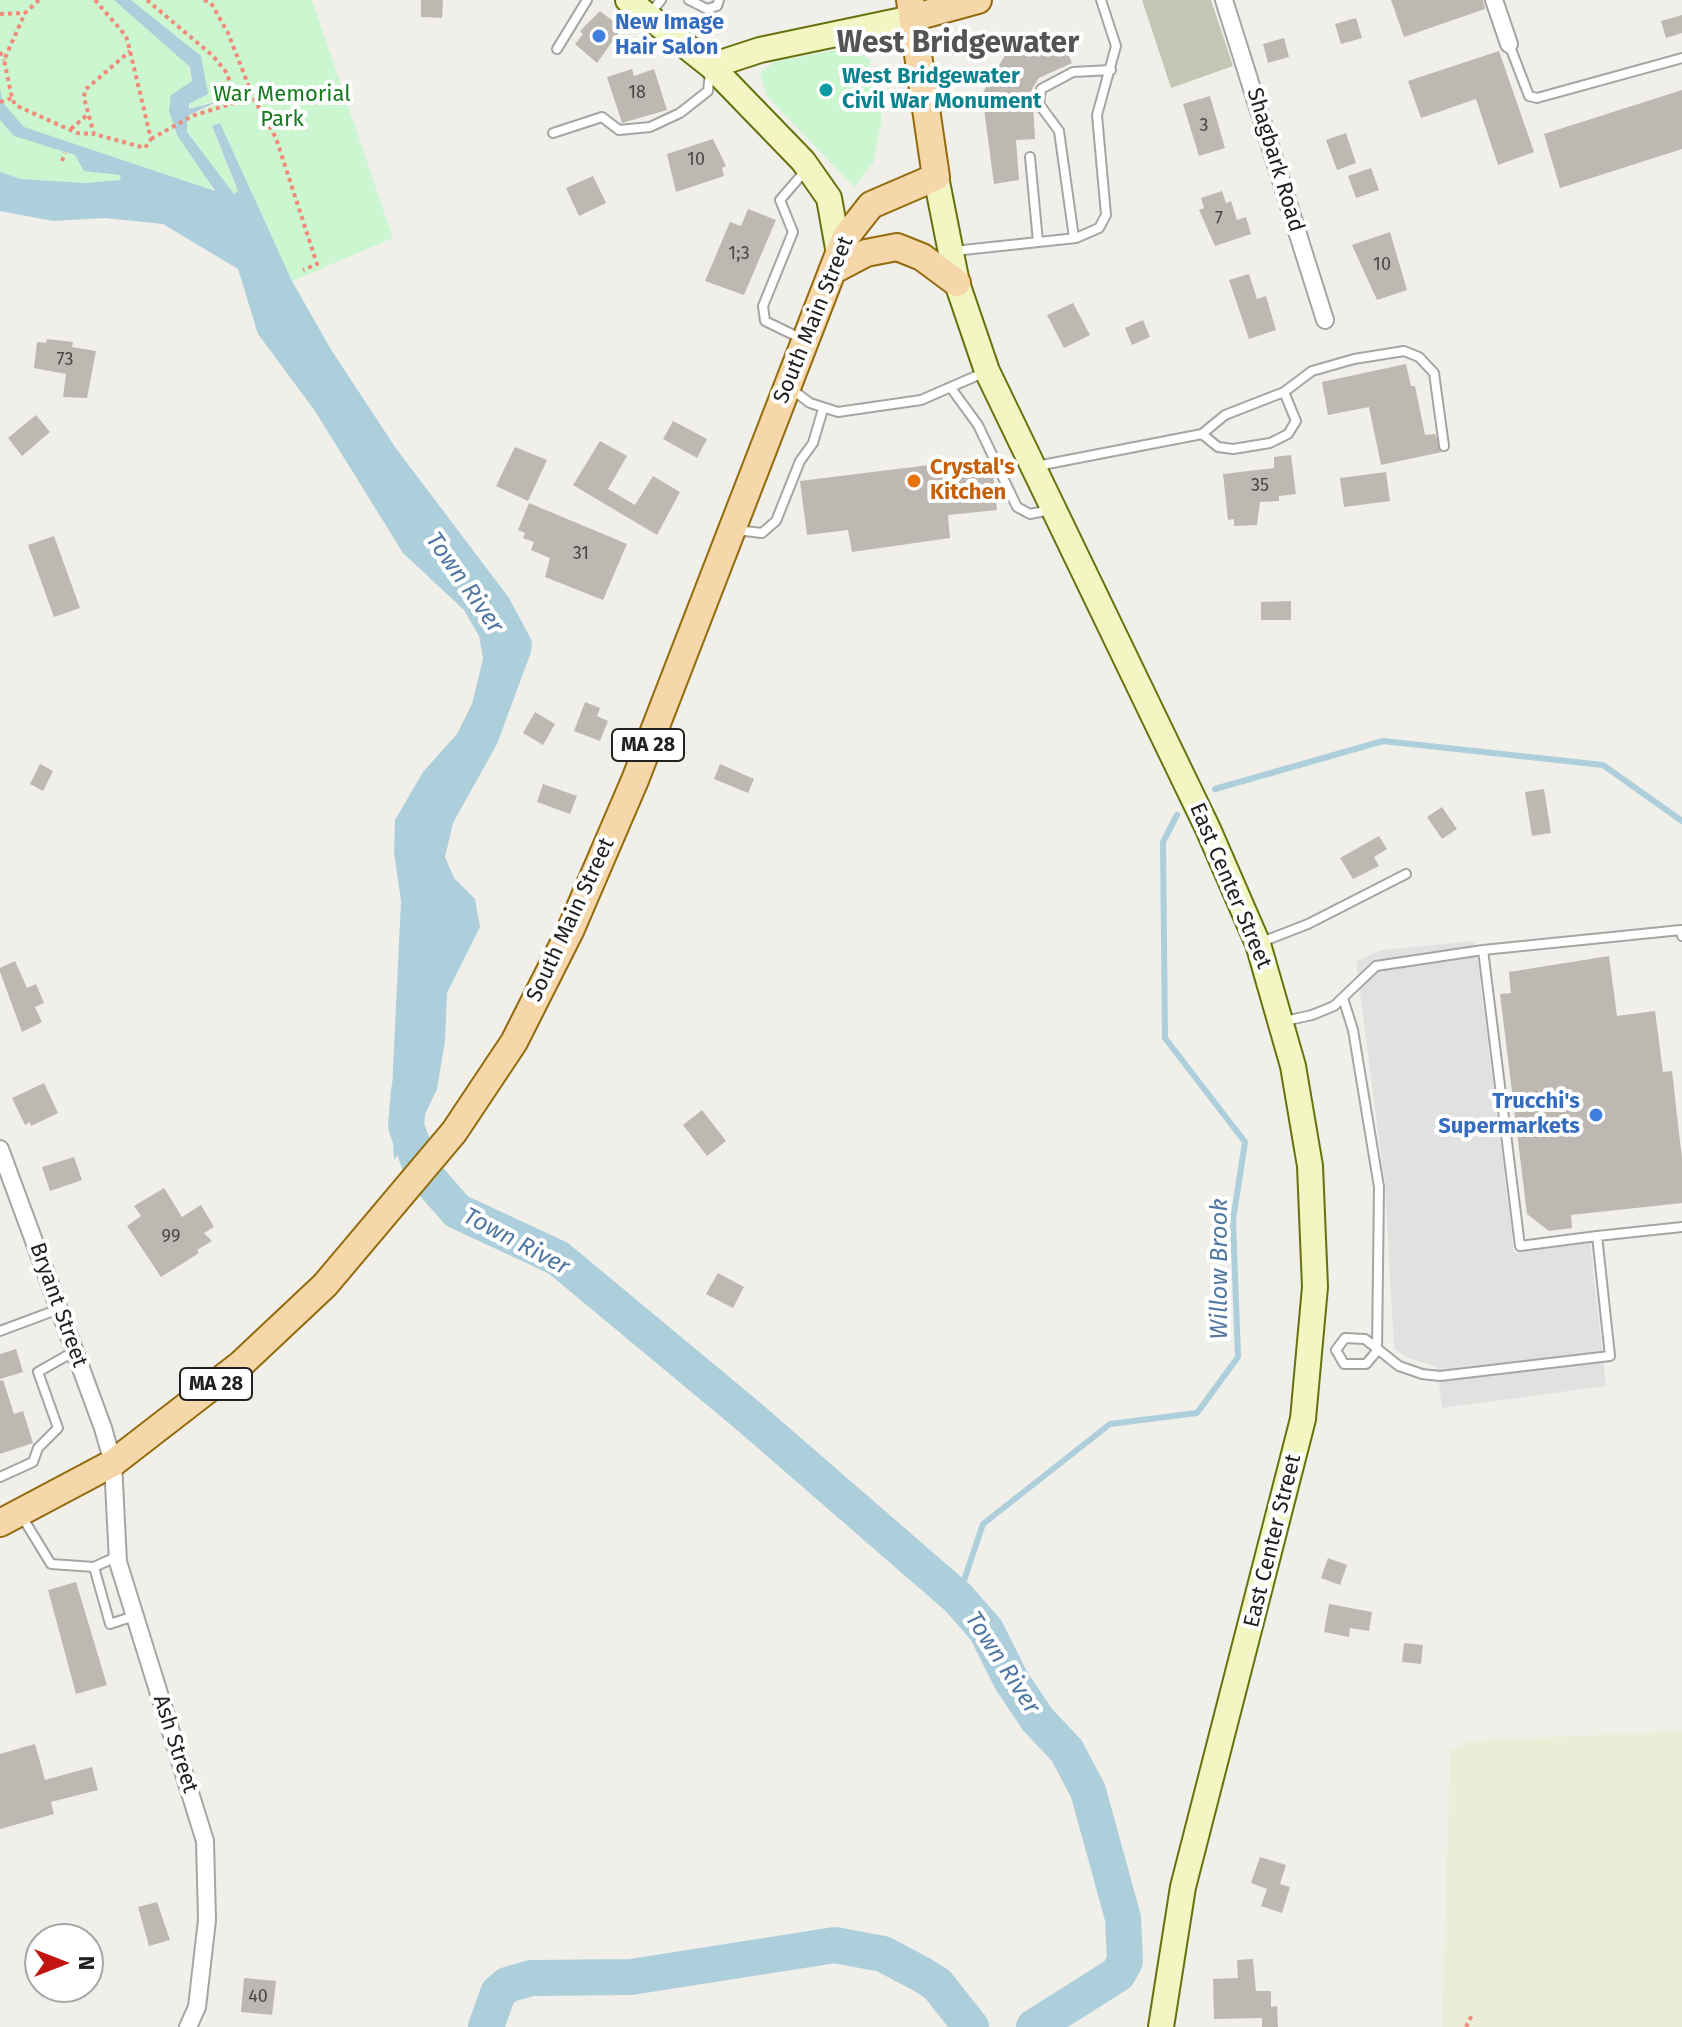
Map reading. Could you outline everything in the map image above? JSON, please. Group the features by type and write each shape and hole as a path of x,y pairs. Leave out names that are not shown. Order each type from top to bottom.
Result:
{"main road":[{"path":"628,0 655,8 673,33 711,66 813,173 832,205 835,263 897,247 922,257 957,283"},
{"path":"711,66 911,9 978,0"},
{"name":"East Center Street","path":"911,9 949,251 987,371 1214,842 1258,944 1282,1021 1300,1099 1311,1180 1315,1287 1303,1419 1178,1909 1161,2027"},
{"name":"South Main Street","path":"10,1519 113,1463 241,1364 325,1285 398,1203 454,1132 514,1042 570,931 635,780 835,263 853,224 871,205 936,177"}],"street":[{"name":"Shagbark Road","path":"1224,0 1325,320"},
{"path":"1494,0 1509,44"},
{"name":"Bryant Street","path":"0,1149 7,1187 60,1309 113,1463"},
{"name":"Ash Street","path":"113,1463 118,1556 205,1841 207,1920 197,2007 188,2027"}],"lane":[{"path":"557,49 587,0"},
{"path":"689,0 707,9 717,6 719,0"},
{"path":"949,251 1074,238 1099,228 1106,215 1097,115 1116,46 1101,0"},
{"path":"1509,44 1529,96 1537,98 1682,58"},
{"path":"553,133 602,117 619,130 650,127 680,113 708,91 711,66"},
{"path":"1074,238 1059,131 1039,104 1041,89 1073,72 1111,70"},
{"path":"1030,157 1038,242"},
{"path":"805,340 765,321 763,306 793,232 780,200 813,173"},
{"path":"1032,467 1202,434 1225,415 1284,392 1312,371 1354,359 1404,351 1419,357 1434,373 1444,446"},
{"path":"787,386 823,409 838,412 921,400 987,371"},
{"path":"951,388 978,425 1017,507 1030,514 1053,510"},
{"path":"1202,434 1218,447 1233,449 1270,443 1288,434 1296,421 1284,392"},
{"path":"732,529 762,533 776,521 800,461 813,443 823,409"},
{"path":"1258,944 1308,924 1406,874"},
{"path":"1282,1021 1312,1015 1343,998 1376,966 1483,950 1681,930 1682,936"},
{"path":"1483,950 1520,1246 1682,1227"},
{"path":"1336,1350 1344,1364 1366,1364 1377,1351 1379,1187 1353,1030 1343,998"},
{"path":"1336,1350 1345,1338 1365,1339 1399,1366 1440,1376 1610,1356 1597,1236"},
{"path":"0,1331 60,1309"},
{"path":"1311,1349 1336,1350"},
{"path":"0,1477 33,1462 38,1448 58,1428 38,1372 75,1351"},
{"path":"10,1519 51,1564 94,1567 118,1556"},
{"path":"94,1567 110,1624 134,1616"}],"path":[{"path":"4,60 25,13 39,0"},
{"path":"95,0 119,25 130,51 151,139"},
{"path":"147,0 213,56 226,72 238,102"},
{"path":"204,0 211,3 228,33 253,97 276,138 317,264 303,270"},
{"path":"0,14 25,13"},
{"path":"94,134 85,90 130,51"},
{"path":"0,52 10,99 15,105 72,132 94,134 145,148 151,139 192,116 253,97"},
{"path":"0,102 10,99"},
{"path":"72,132 88,114"},
{"path":"62,161 65,153"},
{"path":"1466,2027 1472,2015"}],"shaded area":[{"path":"1142,0 1211,0 1233,66 1171,88"},
{"path":"1475,941 1514,1253 1590,1243 1606,1386 1442,1408 1437,1367 1406,1357 1394,1348 1385,1185 1356,962 1381,950"},
{"path":"1682,1731 1682,2027 1442,2027 1450,1752 1469,1741"}],"green space":[{"name":"War Memorial Park","path":"0,0 114,0 187,61 192,81 169,103 214,193 150,171 121,180 84,183 21,179 0,172"},
{"name":"War Memorial Park","path":"131,0 312,0 393,238 292,281 220,123 212,127 238,192 233,194 187,132 187,116 219,103 210,102 189,110 201,56"},
{"path":"860,48 859,52 871,60 868,69 876,78 882,120 873,163 854,187 767,96 760,73 774,62"}],"water":[{"path":"114,0 131,0 201,56 208,94 189,104 189,109 219,101 187,116 187,132 234,194 238,191 212,126 220,123 292,281 330,348 395,447 509,598 532,641 531,652 497,744 453,823 445,857 454,878 475,899 480,927 447,993 445,1041 437,1089 421,1123 394,1160 391,1110 401,901 394,852 395,820 423,772 457,734 472,704 483,659 479,636 464,610 403,553 315,411 258,334 238,269 163,224 105,218 53,221 0,211 0,172 21,179 84,183 120,180 121,175 84,171 75,155 14,136 0,120 0,88 3,103 24,127 215,191 177,135 169,111 171,95 192,81 190,67"}],"building":[{"path":"421,0 443,0 442,18 421,17"},
{"path":"1391,0 1483,0 1485,9 1404,37"},
{"name":"New Image Hair Salon","path":"600,11 622,28 597,63 575,44 583,34 580,31"},
{"path":"1682,15 1682,33 1666,38 1661,21"},
{"path":"1356,18 1362,38 1341,44 1335,24"},
{"path":"1059,31 1072,63 1039,78 1032,89 1035,139 1016,140 1019,180 994,184 982,94 1007,52"},
{"path":"1284,38 1289,57 1268,63 1263,44"},
{"path":"1499,51 1534,152 1498,165 1476,99 1421,118 1408,81"},
{"path":"632,69 634,76 654,69 667,110 622,123 607,77"},
{"path":"1682,90 1682,149 1560,188 1544,134"},
{"path":"1210,96 1225,148 1199,156 1183,104"},
{"path":"1346,133 1356,163 1337,170 1326,140"},
{"path":"713,139 726,166 722,168 724,176 676,192 667,154"},
{"path":"1371,168 1379,190 1356,198 1348,176"},
{"path":"593,176 606,203 579,216 566,188"},
{"path":"1222,191 1226,203 1231,201 1237,220 1246,217 1251,234 1215,246 1199,210 1204,208 1201,198"},
{"path":"748,209 776,220 744,295 705,281 730,222 741,226"},
{"path":"1390,232 1407,290 1377,300 1352,245"},
{"path":"1249,274 1257,299 1266,296 1276,330 1249,339 1229,280"},
{"path":"1073,303 1090,335 1064,348 1047,315"},
{"path":"1143,320 1150,337 1132,345 1125,328"},
{"path":"47,339 73,342 72,347 96,351 87,398 63,397 66,374 34,368 37,342 46,343"},
{"path":"1406,364 1411,386 1415,386 1425,435 1435,434 1442,452 1381,465 1369,407 1328,415 1322,382"},
{"path":"36,415 50,432 22,456 8,438"},
{"path":"673,421 707,439 697,458 663,439"},
{"path":"600,441 627,456 608,489 635,505 653,476 680,492 657,535 573,485"},
{"path":"515,447 547,460 528,501 496,486"},
{"path":"1291,455 1296,494 1279,496 1279,501 1260,502 1257,525 1234,526 1234,519 1228,520 1223,474 1274,468 1274,457"},
{"path":"986,458 993,473 997,510 948,515 950,538 852,552 848,530 807,535 800,481"},
{"path":"1386,472 1390,501 1344,507 1340,478"},
{"path":"529,503 627,544 603,600 545,577 550,558 531,550 534,542 523,538 525,533 518,530"},
{"path":"54,536 80,608 54,617 28,545"},
{"path":"1291,601 1291,620 1261,620 1261,602"},
{"path":"585,702 600,708 597,716 608,721 600,741 574,731"},
{"path":"535,712 555,724 543,745 523,733"},
{"path":"40,764 53,771 43,791 30,784"},
{"path":"720,764 754,779 748,793 714,779"},
{"path":"543,784 577,796 570,814 537,802"},
{"path":"1544,789 1551,833 1532,836 1525,792"},
{"path":"1442,807 1457,829 1442,839 1427,817"},
{"path":"1379,836 1387,849 1374,857 1379,866 1353,879 1340,858"},
{"name":"Trucchi's Supermarkets","path":"1609,956 1617,1016 1655,1011 1663,1072 1672,1071 1682,1159 1682,1203 1571,1215 1572,1228 1549,1231 1527,1214 1500,994 1511,993 1509,972"},
{"path":"15,961 27,988 36,984 44,1003 35,1007 42,1022 22,1032 0,972 0,968"},
{"path":"44,1083 58,1113 31,1126 30,1122 25,1125 12,1098"},
{"path":"702,1110 726,1141 707,1156 683,1125"},
{"path":"74,1157 82,1180 50,1191 42,1167"},
{"path":"164,1188 182,1217 201,1205 214,1227 204,1233 212,1241 161,1277 127,1226 141,1216 134,1206"},
{"path":"718,1273 744,1287 733,1308 706,1294"},
{"path":"16,1349 23,1372 0,1379 0,1354"},
{"path":"3,1380 14,1414 23,1411 33,1443 0,1454 0,1381"},
{"path":"1328,1558 1347,1565 1340,1585 1321,1578"},
{"path":"76,1582 107,1685 76,1694 48,1590"},
{"path":"1329,1604 1372,1612 1369,1631 1350,1628 1349,1637 1324,1632"},
{"path":"1404,1643 1423,1645 1421,1664 1402,1662"},
{"path":"35,1744 45,1780 92,1767 98,1790 51,1802 54,1814 0,1829 0,1754"},
{"path":"1260,1857 1286,1865 1280,1884 1290,1887 1282,1913 1261,1906 1267,1889 1251,1883"},
{"path":"157,1902 170,1940 149,1946 138,1907"},
{"path":"1253,1959 1256,1991 1271,1991 1271,2007 1277,2006 1278,2027 1262,2027 1262,2018 1214,2019 1213,1979 1238,1978 1237,1960"},
{"path":"244,1978 276,1981 272,2015 241,2012"}],"waterway":[{"name":"Willow Brook","path":"1215,789 1383,741 1603,765 1682,821"},
{"name":"Willow Brook","path":"958,1598 983,1524 1110,1424 1197,1413 1238,1357 1233,1220 1245,1142 1165,1038 1163,842 1177,815"},
{"name":"Town River","path":"409,1091 406,1126 422,1171 457,1211 558,1258 747,1415 958,1598 986,1630 1011,1680 1037,1719 1067,1751 1088,1791 1123,1918 1125,1961 1118,1974 1034,2027"},
{"name":"Town River","path":"486,2027 498,1993 507,1985 531,1978 631,1977 835,1945 883,1954 921,1974 937,1984 971,2027"}],"place":[{"name":"New Image Hair Salon","path":"599,36"},
{"name":"West Bridgewater Civil War Monument","path":"826,90"},
{"name":"Crystal's Kitchen","path":"914,481"},
{"name":"Trucchi's Supermarkets","path":"1596,1115"}],"district":[{"name":"West Bridgewater","path":"958,44"}]}
